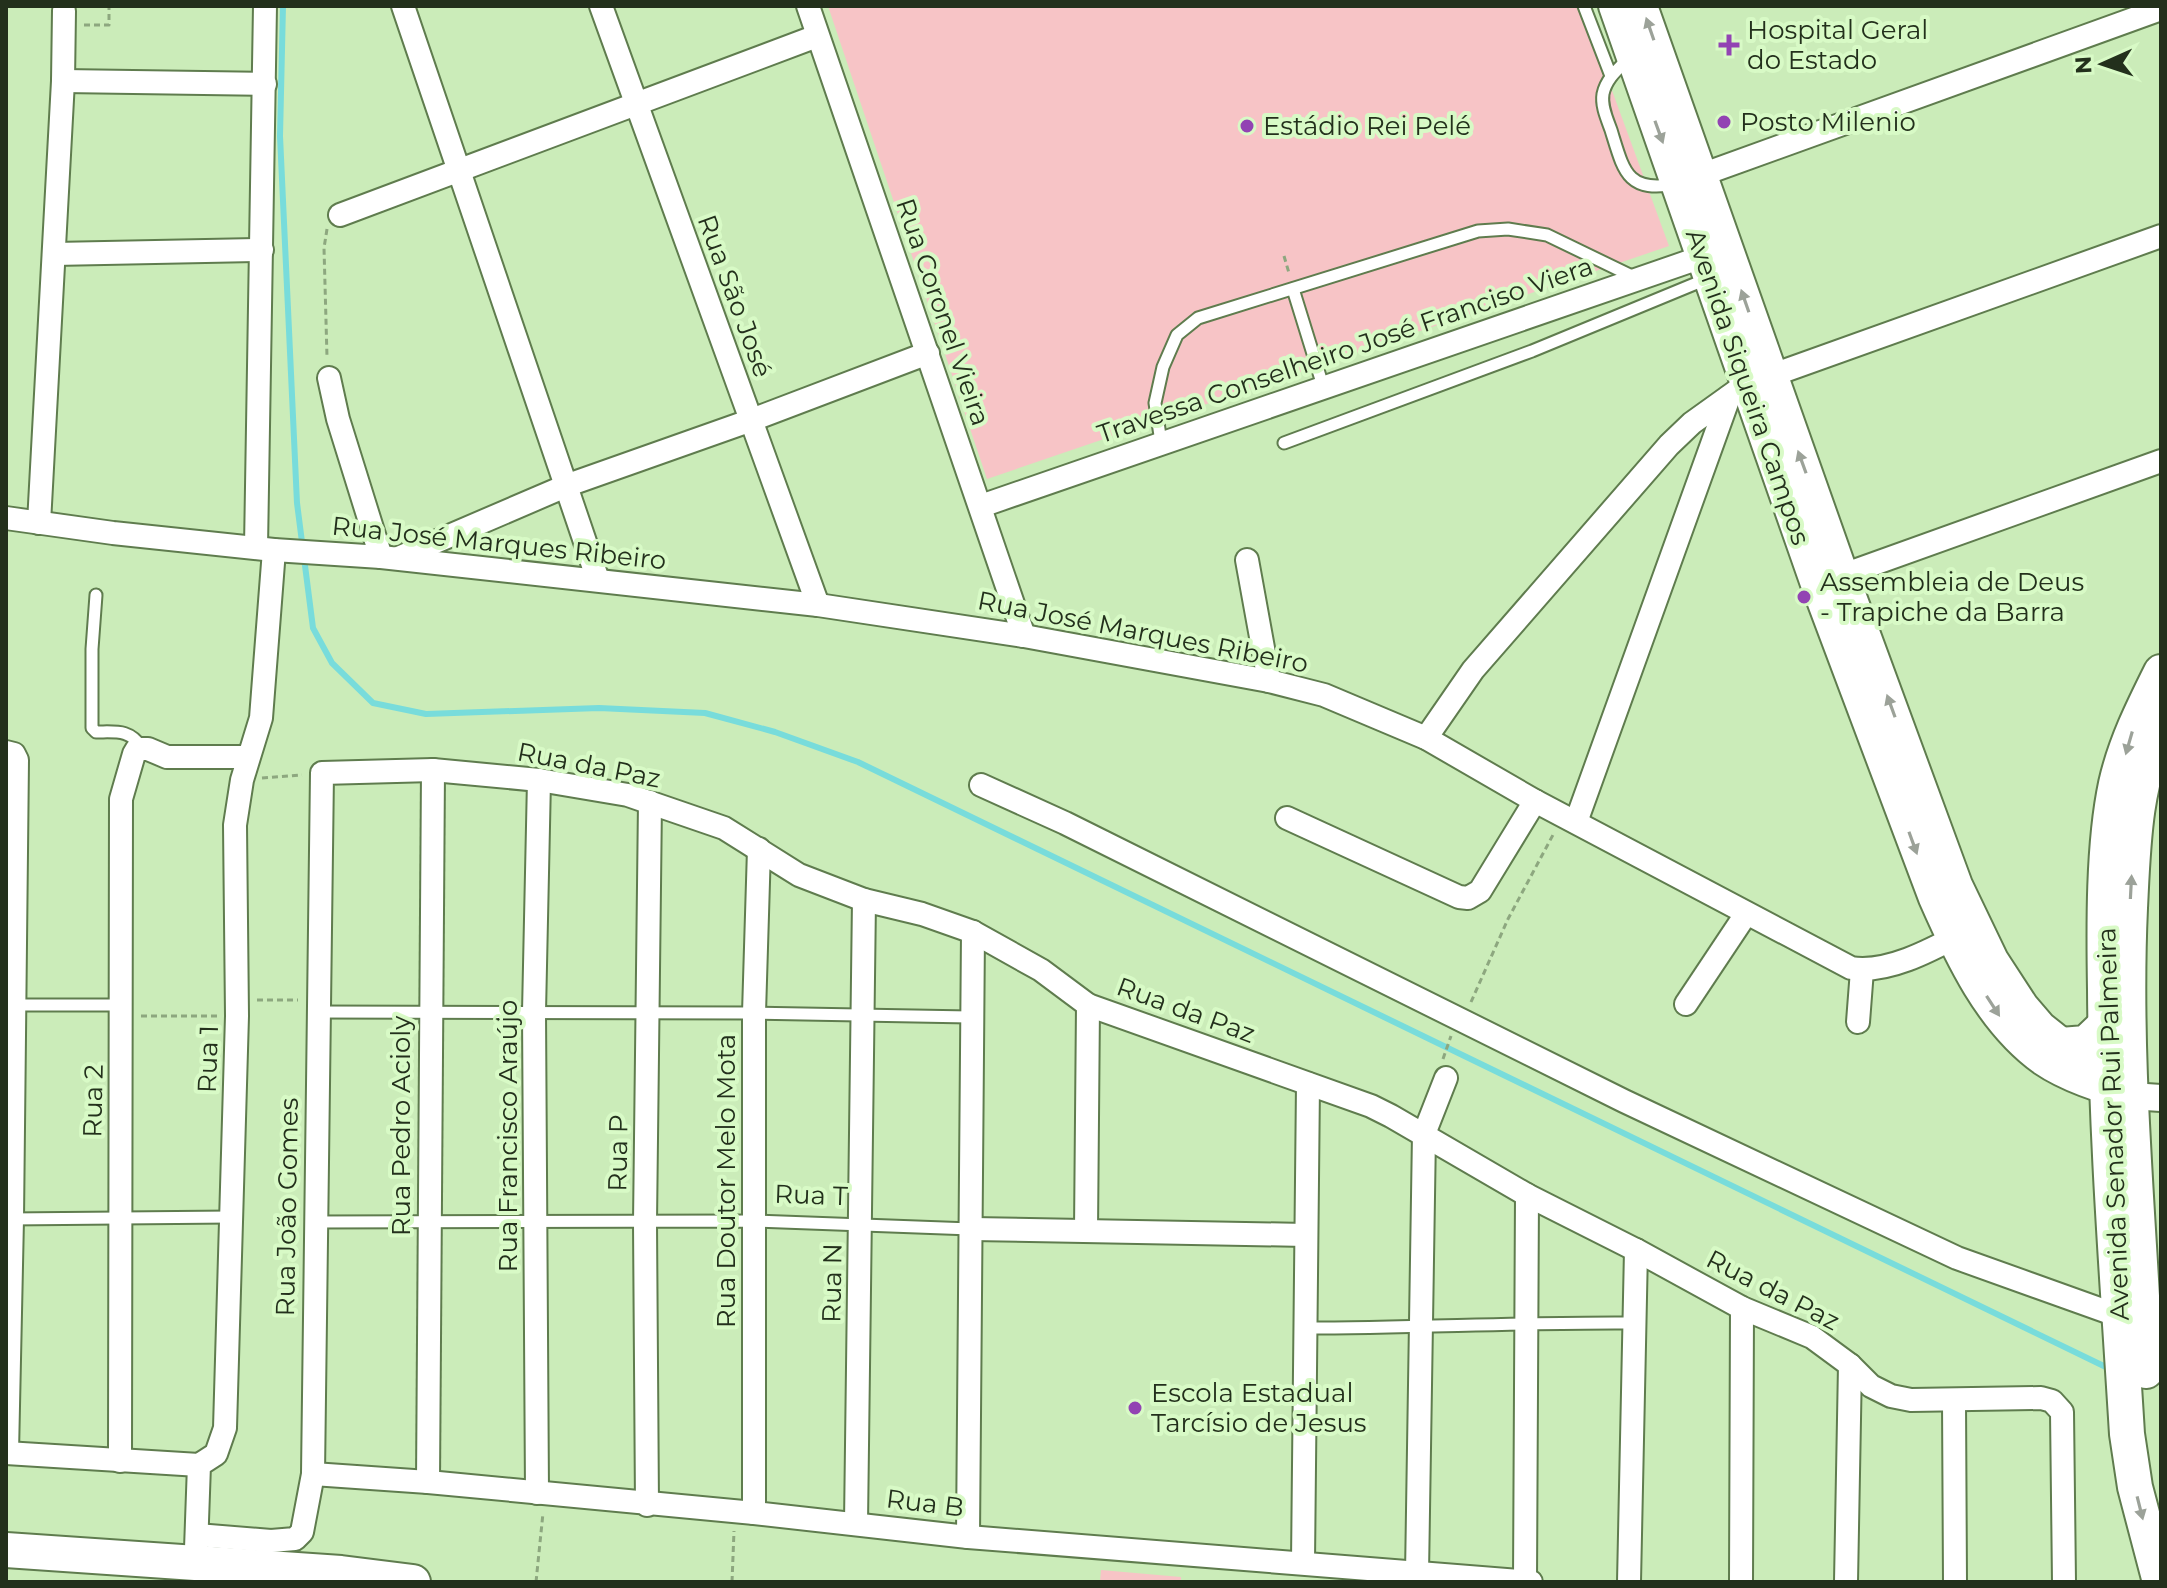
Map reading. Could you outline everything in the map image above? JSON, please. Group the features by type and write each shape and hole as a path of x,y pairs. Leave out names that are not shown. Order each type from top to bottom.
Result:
{"main road":[{"name":"Avenida Siqueira Campos","path":"1614,6 1637,70 1690,179 1749,386 1957,885 1963,933 2002,1021 2045,1061 2131,1087"},
{"name":"Avenida Siqueira Campos","path":"1637,70 1642,6"},
{"name":"Avenida Senador Rui Palmeira","path":"2131,1087 2105,1025 2104,935 2110,835 2116,785 2133,729 2161,672"},
{"name":"Avenida Senador Rui Palmeira","path":"2160,1582 2135,1487 2138,1429 2128,1331 2131,1087 2128,961 2139,795 2152,747 2161,729"},
{"name":"Avenida Siqueira Campos","path":"1963,933 2023,1006 2061,1045 2131,1087"},
{"path":"2061,1045 2086,1043 2105,1025"},
{"name":"Avenida Senador Rui Palmeira","path":"2138,1429 2161,1494"},
{"path":"6,1550 196,1548 348,1578 413,1582"}],"street":[{"name":"Rua 1","path":"199,1465 216,1454 225,1428 237,1016 235,825 242,780 261,718 269,549 262,250 265,6"},
{"path":"403,6 598,580"},
{"name":"Rua São José","path":"601,6 818,605"},
{"name":"Rua Coronel Vieira","path":"808,6 1024,636"},
{"path":"1690,179 2161,9"},
{"path":"39,523 64,18"},
{"path":"340,215 817,36"},
{"path":"63,81 265,84"},
{"path":"1426,738 1473,670 1669,445 1692,423 1749,386 2161,236"},
{"path":"54,254 262,250"},
{"name":"Travessa Conselheiro José Franciso Viera","path":"981,506 1638,279 1712,260"},
{"path":"329,378 338,419 389,558 568,485 928,353"},
{"path":"1570,819 1749,386"},
{"path":"1830,579 2161,461"},
{"name":"Rua José Marques Ribeiro","path":"6,518 269,549 389,558 818,605 1024,636 1269,681 1324,695 1426,738 1741,921 1862,970"},
{"path":"1247,560 1269,681"},
{"path":"142,748 167,757 248,757"},
{"name":"Rua 2","path":"120,1461 120,809 134,754 142,748"},
{"path":"11,756 6,1453 199,1465 196,1548"},
{"name":"Rua da Paz","path":"322,773 433,770 539,780 628,795 724,828 799,875 864,900 922,914 973,932 1041,970 1088,1005 1371,1106 1527,1195 1742,1308 1812,1337 1850,1365 1871,1386 1891,1396 1911,1400 1954,1401 2041,1398 2058,1406 2062,1424 2064,1582"},
{"name":"Rua Pedro Acioly","path":"428,1482 433,770"},
{"name":"Rua João Gomes","path":"196,1548 295,1539 302,1532 313,1474 322,773"},
{"name":"Rua Francisco Araújo","path":"539,780 534,1012 541,1493"},
{"path":"981,785 1065,823 1457,1022 1957,1258 2128,1331"},
{"path":"1287,818 1459,897 1468,898 1480,891 1535,801"},
{"name":"Rua P","path":"647,1505 645,1223 650,802"},
{"name":"Rua Doutor Melo Mota","path":"745,1512 759,849"},
{"name":"Rua N","path":"856,1523 864,900"},
{"path":"1686,1004 1741,921"},
{"path":"968,1537 973,932"},
{"path":"1858,1022 1862,970 1901,961 1963,933"},
{"path":"1086,1231 1088,1005"},
{"path":"1417,1574 1424,1134 1444,1070"},
{"path":"1303,1562 1308,1084"},
{"path":"1527,1195 1524,1322 1528,1581"},
{"name":"Rua T","path":"972,1229 1306,1235"},
{"path":"1629,1582 1636,1250"},
{"path":"1741,1582 1742,1308"},
{"path":"1846,1582 1850,1365"},
{"path":"1954,1401 1955,1582"},
{"name":"Rua B","path":"313,1474 745,1512 968,1537 1528,1581"}],"lane":[{"path":"1584,6 1637,70 1604,90 1603,105 1622,167 1630,179 1641,186 1655,188 1690,179"},
{"path":"1161,442 1155,403 1163,367 1177,335 1198,318 1478,231 1508,229 1547,235 1638,279"},
{"path":"1284,443 1532,351 1712,260"},
{"path":"1293,289 1323,386"},
{"path":"96,595 92,728 96,732 127,733 142,748"},
{"path":"10,1005 122,1010"},
{"path":"318,1012 970,1017"},
{"path":"9,1219 232,1217"},
{"name":"Rua T","path":"315,1222 753,1221 972,1229"},
{"path":"1306,1328 1422,1328 1524,1322 1634,1323"}],"path":[{"path":"64,18 109,25 109,6"},
{"path":"329,378 324,248 328,227 340,215"},
{"path":"242,780 322,773"},
{"path":"1444,1070 1457,1022 1468,1009 1514,908 1570,819"},
{"path":"265,1000 298,1000"},
{"path":"122,1010 237,1016"},
{"path":"536,1582 541,1493"},
{"path":"732,1582 745,1512"}],"shaded area":[{"name":"Estádio Rei Pelé","path":"828,6 1581,6 1669,246 987,479"},
{"path":"1101,1570 1181,1577 1181,1582 1100,1582"}],"waterway":[{"path":"283,6 280,136 297,503 313,628 332,663 373,703 426,714 599,708 705,713 775,732 858,762 2112,1370"}],"place":[{"name":"Hospital Geral do Estado","path":"1729,45"},
{"name":"Posto Milenio","path":"1724,122"},
{"name":"Estádio Rei Pelé","path":"1247,126"},
{"name":"Assembleia de Deus - Trapiche da Barra","path":"1804,597"},
{"name":"Escola Estadual Tarcísio de Jesus","path":"1135,1408"}]}
